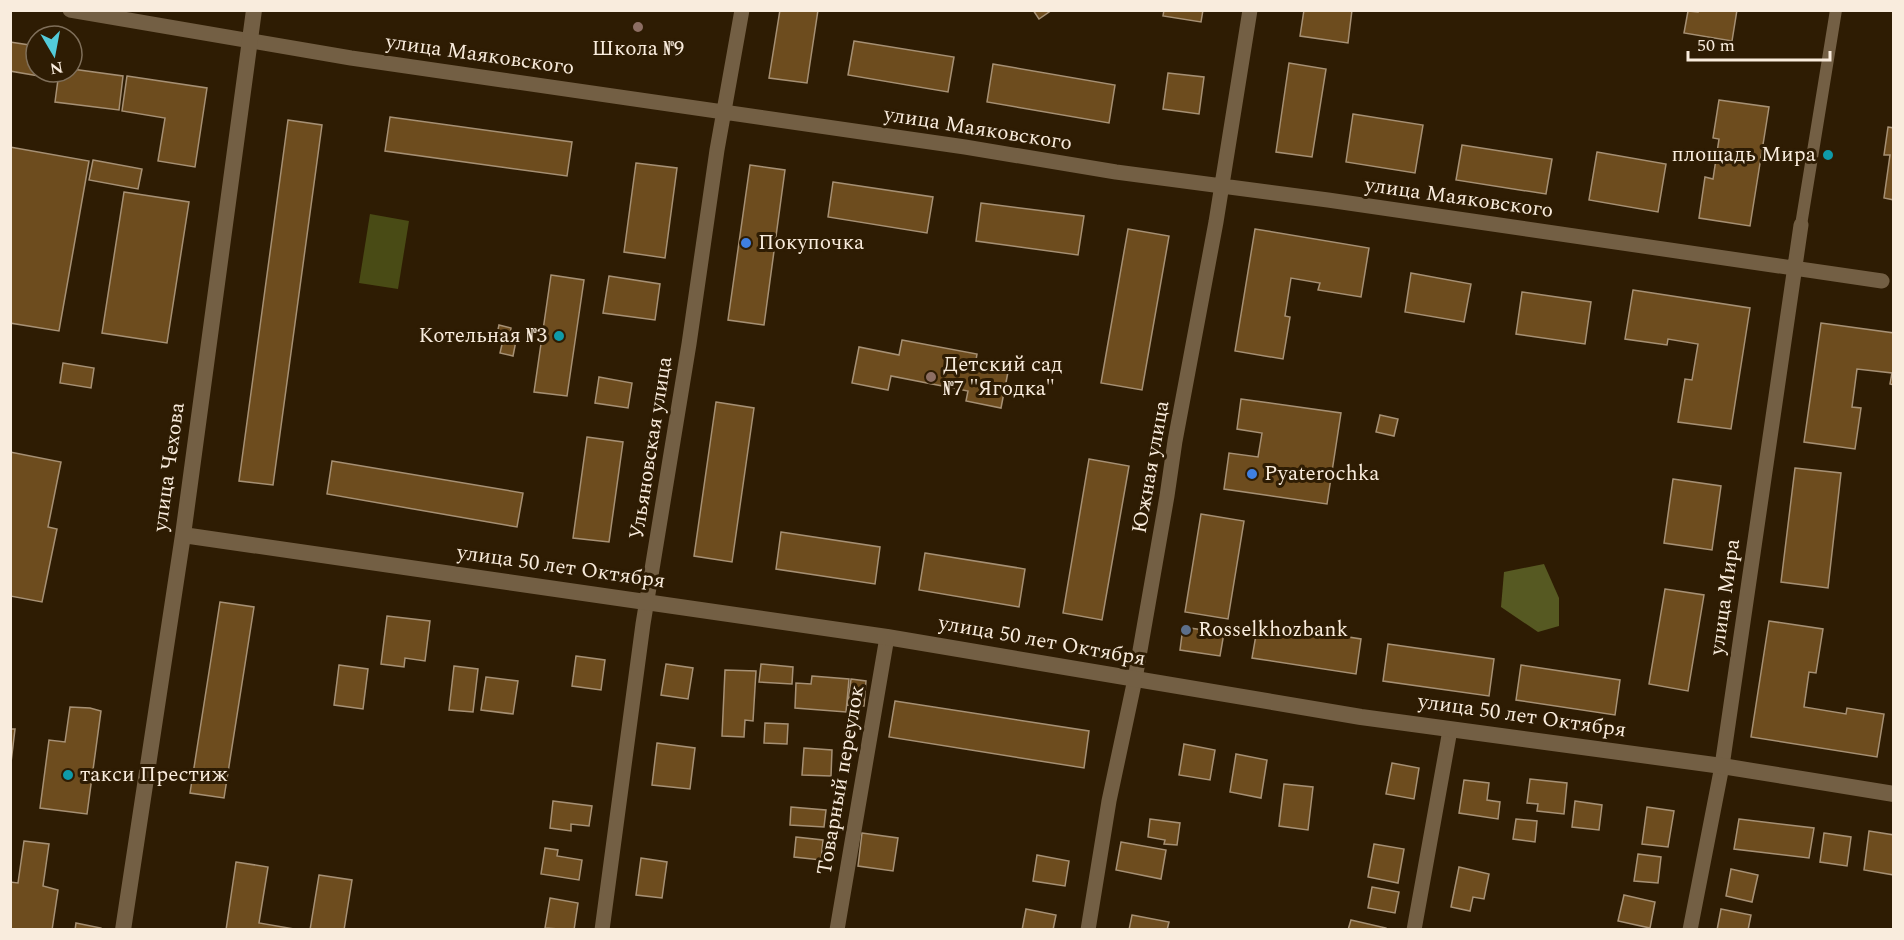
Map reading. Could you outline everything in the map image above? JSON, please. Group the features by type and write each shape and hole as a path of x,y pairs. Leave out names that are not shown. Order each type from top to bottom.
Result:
{"main road":[{"name":"улица Чехова","path":"123,930 183,535 254,10"},
{"name":"улица 50 лет Октября","path":"183,535 886,637 1450,730 1722,766 1893,794"}],"street":[{"name":"улица Маяковского","path":"70,10 351,58 1133,174 1888,282"},
{"name":"Ульяновская улица","path":"602,930 642,636 742,10"},
{"name":"Южная улица","path":"1088,930 1109,801 1134,679 1222,186 1250,10"},
{"path":"1801,225 1836,10"},
{"name":"улица Мира","path":"1690,930 1722,766 1801,225"},
{"name":"Товарный переулок","path":"837,930 886,637"},
{"path":"1414,930 1450,730"}],"shaded area":[{"path":"370,214 409,221 398,289 359,283"}],"green space":[{"path":"1544,564 1559,598 1559,626 1538,632 1501,607 1504,572"}],"building":[{"path":"780,10 818,10 807,83 769,78"},
{"path":"1033,10 1052,10 1039,19"},
{"path":"1164,10 1203,10 1201,22 1163,16"},
{"path":"1304,10 1352,10 1348,43 1300,36"},
{"path":"1698,10 1737,10 1732,41 1684,33 1688,11 1698,12"},
{"path":"854,41 954,57 948,92 848,75"},
{"path":"10,42 24,44 24,73 10,71"},
{"path":"1289,63 1326,69 1312,157 1276,152"},
{"path":"993,64 1115,85 1109,123 987,102"},
{"path":"84,71 123,76 119,110 55,102 57,84 84,84"},
{"path":"1168,73 1204,77 1199,114 1163,109"},
{"path":"127,76 207,88 195,167 158,161 165,118 122,111"},
{"path":"1719,100 1769,107 1750,226 1699,218 1705,177 1713,179 1719,139 1713,138"},
{"path":"1353,114 1423,125 1415,173 1346,162"},
{"path":"390,117 572,142 567,176 385,151"},
{"path":"288,120 322,125 273,485 239,481"},
{"path":"1888,127 1894,128 1894,200 1884,198 1890,155 1884,155"},
{"path":"1462,145 1552,159 1546,194 1456,180"},
{"path":"10,147 89,161 59,331 10,323"},
{"path":"1597,152 1666,164 1658,212 1589,200"},
{"path":"93,160 142,169 138,189 89,180"},
{"path":"636,163 677,168 665,258 624,252"},
{"path":"750,165 785,170 764,325 728,320"},
{"path":"833,182 933,197 927,233 828,217"},
{"path":"124,192 189,202 167,343 102,333"},
{"path":"981,203 1084,216 1078,255 976,241"},
{"path":"1128,229 1169,236 1142,390 1101,383"},
{"path":"1255,229 1369,248 1361,297 1318,290 1320,283 1291,278 1285,316 1290,317 1283,359 1235,351"},
{"path":"1411,273 1471,284 1464,322 1405,312"},
{"name":"Котельная №3","path":"551,275 584,280 567,396 534,392"},
{"path":"609,276 660,284 655,320 603,313"},
{"path":"1633,290 1750,308 1731,429 1678,422 1685,379 1692,380 1698,344 1668,339 1667,345 1625,339"},
{"path":"1522,292 1591,302 1585,344 1516,334"},
{"path":"1821,323 1894,333 1894,385 1890,384 1892,373 1857,369 1852,407 1861,408 1855,449 1804,442"},
{"path":"499,325 511,328 510,335 517,336 513,356 500,353 504,336 497,334"},
{"path":"902,340 977,354 975,366 1008,372 1001,408 966,401 968,391 891,376 888,390 852,383 859,347 899,355"},
{"path":"63,363 94,368 91,388 60,383"},
{"path":"599,377 632,383 628,408 595,403"},
{"path":"1241,399 1341,413 1327,504 1224,489 1229,453 1258,457 1262,433 1237,429"},
{"path":"716,402 754,408 732,562 694,556"},
{"path":"1380,415 1398,419 1394,436 1376,432"},
{"path":"587,437 623,442 609,542 573,538"},
{"path":"10,452 61,462 48,527 57,529 42,602 10,596"},
{"path":"1089,459 1129,466 1102,620 1063,613"},
{"path":"332,461 523,493 517,527 327,494"},
{"path":"1795,468 1841,473 1828,588 1781,582"},
{"path":"1673,479 1721,486 1712,550 1664,543"},
{"path":"1201,514 1244,521 1228,619 1185,612"},
{"path":"781,532 880,547 875,584 776,569"},
{"path":"925,553 1025,569 1019,607 919,590"},
{"path":"1665,589 1704,595 1688,691 1649,684"},
{"path":"220,602 254,607 224,798 190,793"},
{"path":"387,616 430,621 425,661 405,658 404,667 381,664"},
{"path":"1769,621 1823,629 1816,673 1809,672 1804,707 1846,714 1847,708 1884,714 1877,757 1751,737"},
{"path":"1258,623 1361,639 1356,674 1252,658"},
{"path":"1183,627 1224,633 1220,656 1180,650"},
{"path":"1388,644 1494,659 1489,696 1383,681"},
{"path":"576,656 605,660 601,690 572,686"},
{"path":"666,664 693,668 688,699 661,695"},
{"path":"761,664 793,667 792,684 759,682"},
{"path":"339,665 368,669 363,709 334,705"},
{"path":"1521,665 1620,680 1615,715 1516,700"},
{"path":"454,666 478,669 473,712 449,710"},
{"path":"725,670 756,671 753,721 745,720 744,737 722,736"},
{"path":"812,676 849,679 846,712 795,708 796,683 811,684"},
{"path":"486,677 518,681 513,714 481,710"},
{"path":"851,679 866,681 864,706 848,705"},
{"path":"895,701 1089,731 1084,768 889,737"},
{"name":"такси Престиж","path":"70,707 101,711 87,814 40,808 49,740 65,742"},
{"path":"765,723 788,724 787,744 764,743"},
{"path":"10,729 15,729 10,771"},
{"path":"657,743 695,748 690,789 652,785"},
{"path":"1184,744 1215,750 1210,780 1179,775"},
{"path":"804,748 832,750 831,776 802,775"},
{"path":"1236,754 1267,760 1261,798 1230,792"},
{"path":"1392,763 1419,768 1414,799 1386,794"},
{"path":"1530,779 1567,783 1564,814 1537,811 1538,804 1527,803"},
{"path":"1464,780 1489,783 1487,800 1500,802 1498,819 1459,813"},
{"path":"1284,784 1313,787 1308,830 1279,826"},
{"path":"553,801 592,806 589,826 571,824 571,831 550,828"},
{"path":"1575,801 1602,805 1599,830 1572,827"},
{"path":"791,807 826,810 824,827 790,825"},
{"path":"1647,807 1674,811 1668,847 1642,844"},
{"path":"1150,819 1180,823 1177,845 1164,844 1165,840 1148,837"},
{"path":"1516,819 1537,821 1535,842 1513,839"},
{"path":"1739,819 1814,828 1809,858 1734,849"},
{"path":"1869,831 1894,835 1894,875 1864,870"},
{"path":"862,833 898,838 893,871 858,866"},
{"path":"1824,833 1851,837 1847,866 1820,862"},
{"path":"796,837 823,840 821,860 794,857"},
{"path":"24,841 49,844 43,886 58,890 52,930 10,930 10,882 18,883"},
{"path":"1121,842 1166,850 1161,879 1116,870"},
{"path":"1374,844 1404,849 1398,883 1368,877"},
{"path":"545,848 558,850 557,856 582,860 579,880 541,874"},
{"path":"1638,854 1661,857 1658,883 1634,881"},
{"path":"1037,855 1069,861 1065,886 1033,881"},
{"path":"641,858 667,862 662,898 636,895"},
{"path":"236,862 268,867 259,923 300,930 226,930"},
{"path":"1459,867 1489,874 1484,899 1473,897 1470,911 1451,907"},
{"path":"1731,869 1758,875 1752,902 1726,896"},
{"path":"319,875 352,880 344,930 310,930"},
{"path":"1372,887 1399,892 1395,913 1368,908"},
{"path":"1624,895 1655,902 1650,928 1618,921"},
{"path":"550,898 578,903 574,930 545,928"},
{"path":"1026,909 1056,915 1053,930 1022,930"},
{"path":"1721,909 1751,915 1748,930 1717,930"},
{"path":"1132,915 1169,922 1167,930 1129,930"},
{"path":"1351,920 1386,928 1386,930 1348,930"},
{"path":"76,923 101,928 101,930 75,930"}],"place":[{"name":"Школа №9","path":"638,27"},
{"name":"площадь Мира","path":"1828,155"},
{"name":"Покупочка","path":"746,243"},
{"name":"Котельная №3","path":"559,336"},
{"name":"Детский сад №7 \"Ягодка\"","path":"931,377"},
{"name":"Pyaterochka","path":"1252,474"},
{"name":"Rosselkhozbank","path":"1186,630"},
{"name":"такси Престиж","path":"68,775"}]}
